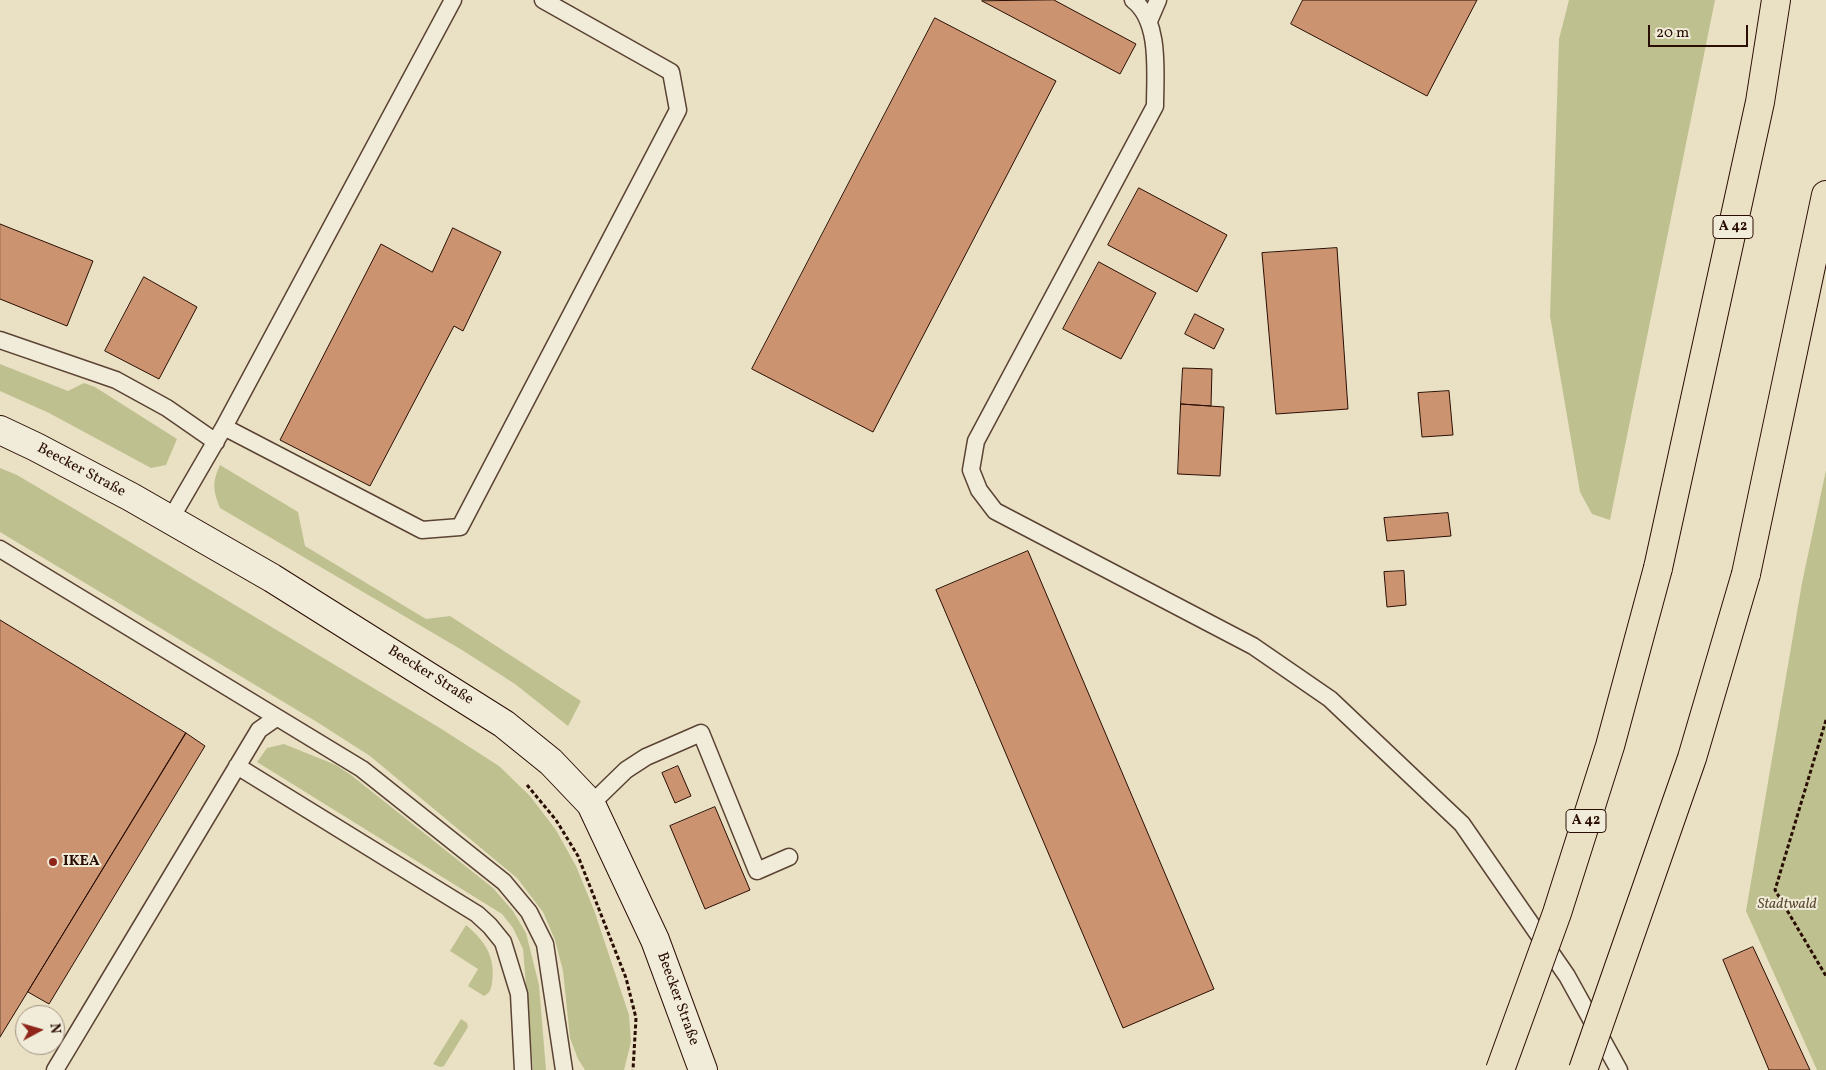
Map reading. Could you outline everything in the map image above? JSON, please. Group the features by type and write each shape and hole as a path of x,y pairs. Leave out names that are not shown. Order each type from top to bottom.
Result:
{"highway":[{"name":"A 42","path":"1500,1070 1557,913 1610,746 1658,568 1758,111 1776,0"},
{"path":"1583,1070 1692,758 1746,574 1826,196"}],"street":[{"name":"Beecker Straße","path":"0,430 36,447 272,578 504,724 552,762 591,804 655,940 703,1070"}],"lane":[{"path":"170,520 216,442 453,0"},
{"path":"224,427 422,530 460,527 678,110 671,72 543,0"},
{"path":"1133,0 1139,5 1149,21 1155,53 1155,106 976,441 970,470 979,490 995,511 1253,646 1330,699 1462,824 1567,976 1619,1070"},
{"path":"1149,21 1158,0"},
{"path":"0,340 116,380 167,408 216,442"},
{"path":"0,550 362,769 504,882 529,912 546,944 564,1070"},
{"path":"54,1070 259,730 276,718"},
{"path":"591,804 626,770 646,757 701,733 757,871 789,857"},
{"path":"237,766 477,914 490,926 503,942 519,994 523,1070"}],"path":[{"path":"1826,720 1776,890 1826,976"},
{"path":"524,782 556,820 578,856 626,978 636,1018 633,1070"}],"green space":[{"path":"1569,0 1715,0 1610,520 1592,514 1580,492 1550,316 1559,39"},
{"path":"0,364 68,391 84,383 95,387 177,439 166,465 151,468 49,413 0,391"},
{"path":"220,465 298,512 305,546 426,619 450,616 581,701 568,726 515,684 462,650 220,508 214,486"},
{"path":"0,468 17,475 105,527 440,728 499,766 530,796 556,830 576,866 594,910 629,1015 631,1042 624,1070 585,1070 578,1059 570,1038 563,971 555,940 543,912 517,878 370,756 317,722 0,532"},
{"name":"Stadtwald","path":"1826,470 1826,1070 1817,1070 1746,911 1802,583"},
{"path":"284,744 336,765 351,775 493,888 513,911 526,933 539,985 546,1070 533,1070 523,949 513,928 502,914 257,762 267,748"},
{"path":"466,925 479,937 491,957 492,983 490,991 484,996 468,986 478,969 450,951"},
{"path":"461,1019 467,1023 468,1027 444,1066 440,1067 433,1064"}],"building":[{"path":"1054,0 1136,44 1120,74 982,1"},
{"path":"1303,0 1477,0 1427,96 1291,24"},
{"path":"935,18 1056,81 873,432 752,369"},
{"path":"1139,188 1227,235 1197,292 1108,245"},
{"path":"0,224 93,261 67,326 0,299"},
{"path":"453,228 501,252 463,331 454,326 370,486 280,440 381,244 432,272"},
{"path":"1337,248 1348,409 1276,414 1262,253"},
{"path":"1099,262 1156,293 1121,359 1063,329"},
{"path":"144,277 197,307 159,379 105,351"},
{"path":"1195,314 1224,329 1214,349 1185,334"},
{"path":"1183,368 1212,369 1211,406 1181,404"},
{"path":"1449,391 1453,435 1422,437 1418,393"},
{"path":"1181,404 1224,407 1220,476 1178,474"},
{"path":"1448,513 1451,536 1387,541 1384,518"},
{"path":"1028,551 1214,989 1123,1028 936,590"},
{"path":"1404,571 1406,605 1387,607 1384,572"},
{"name":"IKEA","path":"0,620 186,733 20,1005 15,1005 15,1012 0,1037"},
{"path":"186,733 205,746 49,1004 28,992"},
{"path":"678,766 691,796 675,803 662,773"},
{"path":"715,807 750,890 705,909 670,826"},
{"path":"1753,947 1810,1070 1769,1070 1723,960"}],"place":[{"name":"IKEA","path":"53,862"}]}
